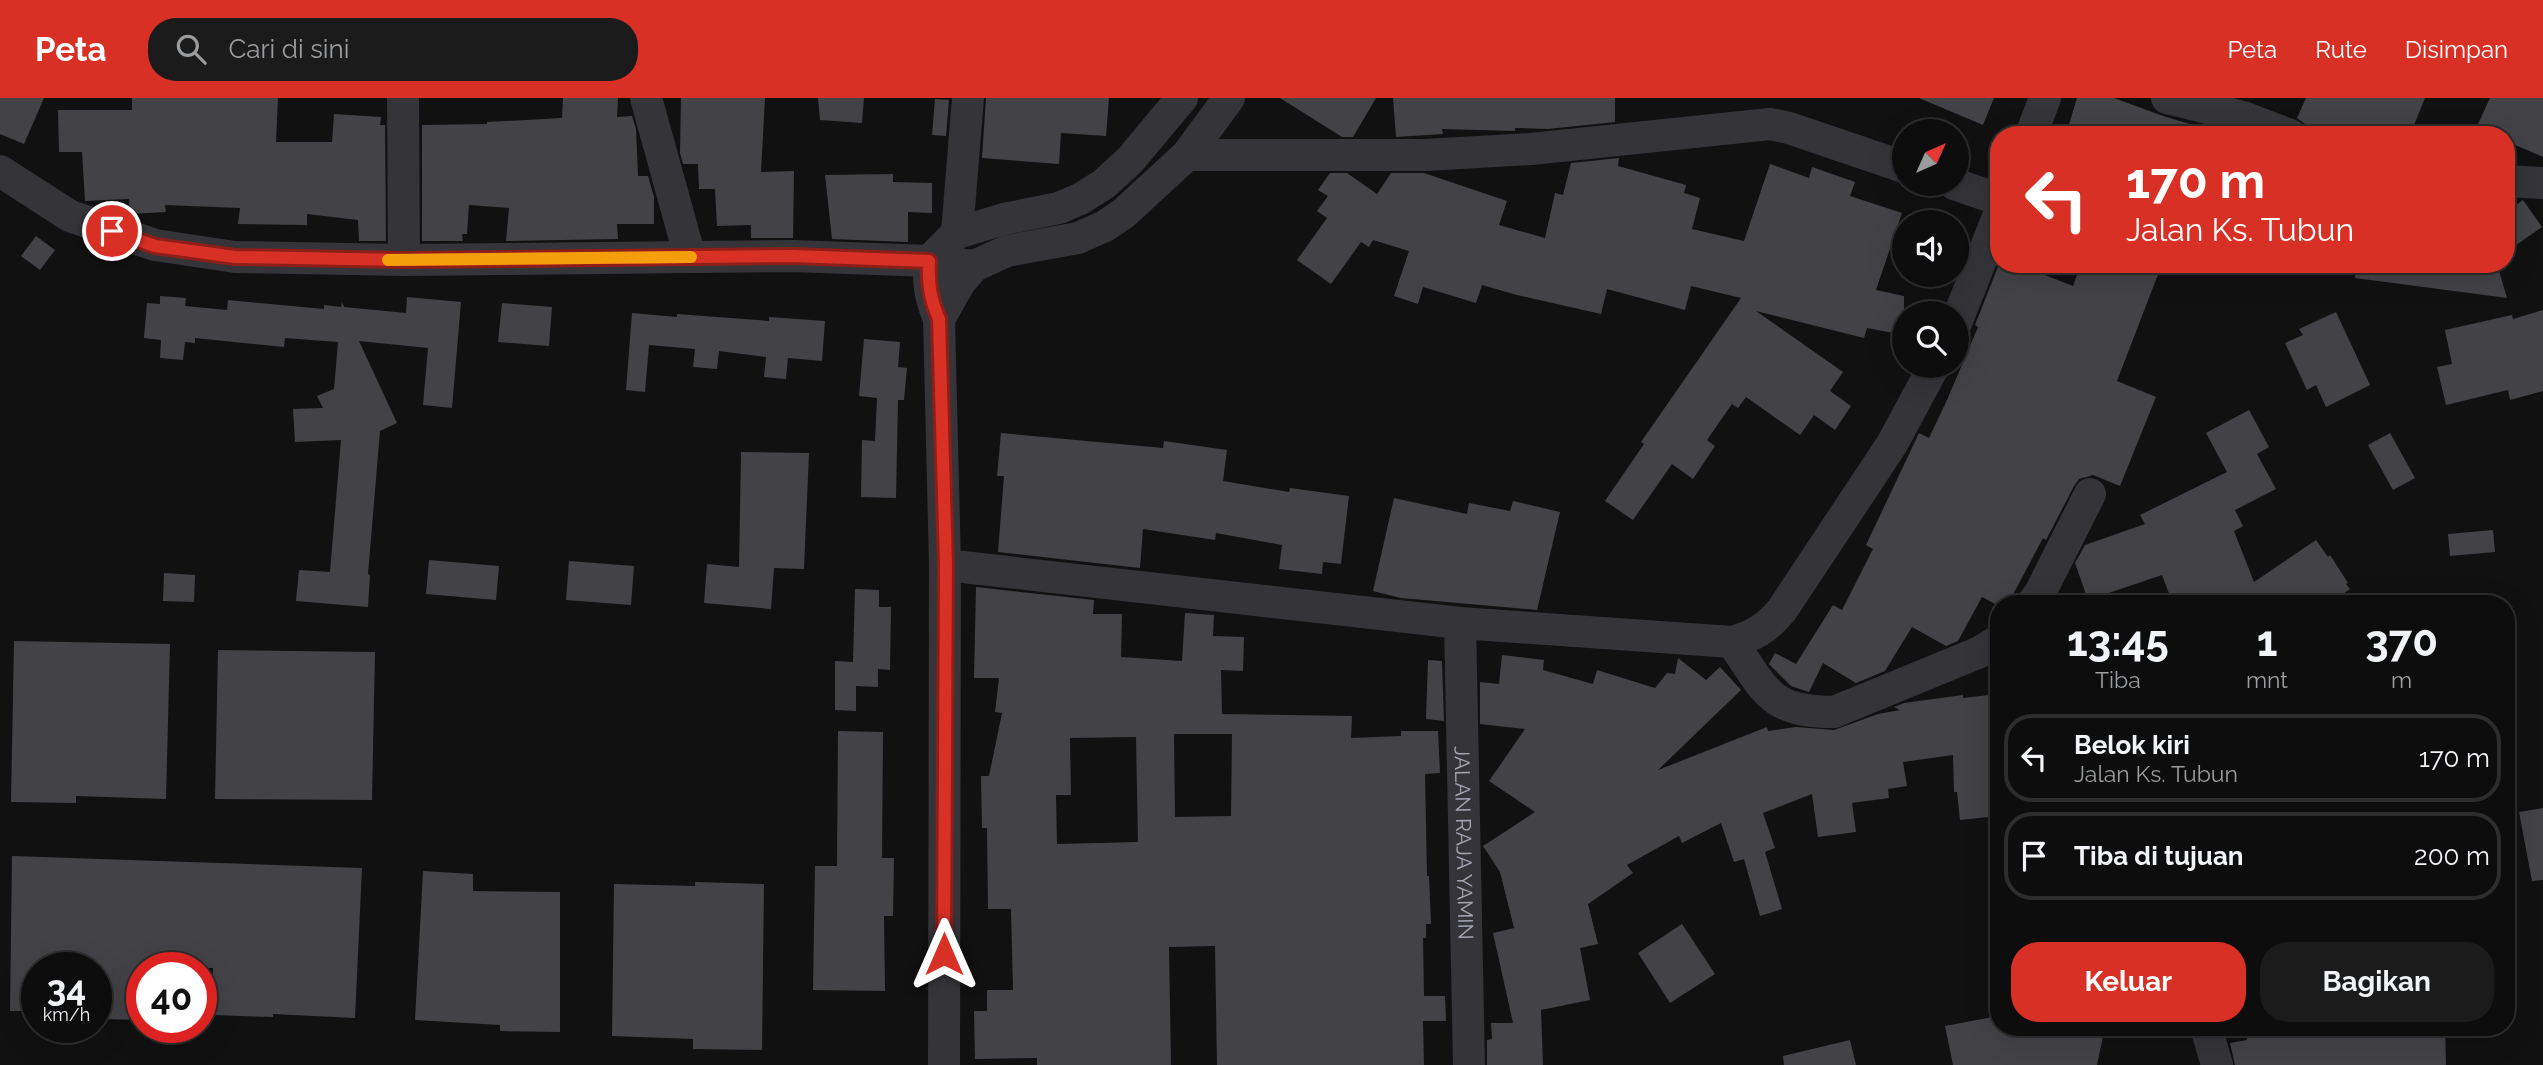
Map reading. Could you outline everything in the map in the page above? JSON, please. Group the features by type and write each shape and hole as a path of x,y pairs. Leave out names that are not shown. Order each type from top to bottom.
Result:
{"street":[{"path":"403,98 404,260"},
{"path":"646,98 690,257"},
{"path":"957,233 968,98"},
{"path":"944,1065 946,565 939,319 928,285 929,261 957,233 1004,219 1059,208 1104,184 1130,160 1182,98"},
{"path":"939,319 960,282 974,266 1007,251 1078,238 1105,226 1124,213 1187,155 1229,98"},
{"path":"2034,126 2045,98"},
{"path":"2167,98 2243,117 2266,126"},
{"path":"1187,155 1426,155 1531,149 1770,124 1892,163"},
{"path":"0,171 70,216 155,246 235,257 404,260 793,256 929,261 974,266"},
{"path":"2515,181 2543,183"},
{"path":"1969,189 1990,196"},
{"path":"1965,301 1990,237"},
{"path":"946,565 1460,623 1732,642 1754,635 1770,624 1782,610 1892,444 1928,378"},
{"path":"2039,595 2090,494"},
{"name":"JALAN RAJA YAMIN","path":"1460,623 1469,1065"},
{"path":"1732,642 1764,689 1777,702 1814,712 1835,712 1990,646"},
{"path":"2209,1036 2217,1065"}],"building":[{"path":"0,98 44,98 24,144 0,134"},
{"path":"132,98 278,98 276,142 332,142 334,114 381,117 380,125 385,125 386,241 359,241 358,220 307,214 307,225 238,224 240,208 165,205 166,212 130,214 129,199 85,201 82,152 59,152 58,110 132,110"},
{"path":"563,98 618,98 617,117 632,116 636,129 638,176 648,176 654,197 654,224 617,224 618,239 506,241 509,208 469,205 467,234 462,234 463,241 422,241 422,125 487,124 562,118"},
{"path":"681,98 765,98 761,172 794,171 793,238 751,238 751,225 717,226 715,189 699,189 698,164 683,164 680,153"},
{"path":"818,98 864,98 862,123 820,120"},
{"path":"986,98 1109,98 1106,136 1061,133 1059,164 982,158"},
{"path":"1280,98 1376,98 1353,137 1342,137"},
{"path":"1393,98 1615,98 1615,122 1548,129 1515,128 1515,131 1442,129 1443,134 1396,137"},
{"path":"1919,98 1994,98 1983,125"},
{"path":"2077,98 2114,98 2196,126 2069,126"},
{"path":"2306,98 2425,98 2414,126 2306,126 2297,118"},
{"path":"2490,98 2543,98 2543,157 2515,145 2515,126 2477,126"},
{"path":"935,99 949,100 946,136 932,135"},
{"path":"1619,158 1618,166 1686,185 1684,193 1700,198 1692,229 1744,241 1770,164 1809,178 1812,167 1855,182 1850,196 1893,210 1892,243 1876,290 1904,296 1904,301 1892,301 1892,333 1867,328 1864,338 1756,311 1843,372 1830,391 1851,406 1835,430 1814,415 1800,435 1746,397 1738,408 1732,404 1707,440 1715,446 1693,479 1672,464 1633,520 1605,501 1644,444 1641,442 1741,298 1691,286 1685,310 1607,289 1601,314 1482,285 1476,303 1423,287 1418,304 1394,296 1409,251 1373,240 1369,247 1361,242 1331,284 1297,260 1327,218 1317,211 1328,196 1318,190 1330,173 1347,173 1377,194 1391,173 1424,173 1507,201 1499,225 1545,238 1555,193 1563,195 1571,163"},
{"path":"893,174 893,182 932,183 932,213 908,212 908,242 832,239 825,175"},
{"path":"2523,200 2542,227 2515,246 2515,206"},
{"path":"36,236 55,250 40,270 21,256"},
{"path":"1995,273 2040,273 2073,286 2078,273 2159,273 2117,381 2156,397 2120,486 2093,475 2079,479 2013,595 1990,595 1990,601 1982,597 1958,641 1946,646 1912,627 1885,671 1856,683 1823,663 1809,692 1791,686 1769,664 1775,653 1796,664 1833,605 1842,610 1873,549 1866,545 1919,433 1929,438 1956,378 1969,378 1969,348 1978,327 1975,325"},
{"path":"2355,273 2500,273 2507,298 2355,278"},
{"path":"160,296 186,298 185,306 227,310 228,300 324,309 324,305 341,307 342,302 344,307 406,313 407,297 461,302 452,408 423,405 428,348 359,341 397,423 380,431 368,574 368,607 296,601 299,570 330,572 341,440 295,442 293,409 323,408 317,396 334,389 338,342 285,338 284,347 195,338 195,343 185,342 183,360 160,358 161,340 144,338 147,303 160,304"},
{"path":"502,303 552,307 549,346 498,342"},
{"path":"2543,310 2543,391 2510,400 2508,390 2446,405 2437,367 2452,364 2445,330 2512,315 2513,319"},
{"path":"2336,312 2370,385 2326,407 2316,385 2307,390 2285,343 2303,335 2299,329"},
{"path":"632,313 769,321 769,317 825,321 822,361 788,358 786,379 764,377 766,357 719,351 717,369 693,367 695,349 649,345 645,392 626,390"},
{"path":"864,339 900,342 898,367 907,368 904,400 898,400 896,498 861,497 862,440 875,441 877,398 859,396"},
{"path":"2249,410 2269,447 2257,454 2276,489 2235,510 2243,526 2234,531 2254,582 2316,540 2328,557 2330,555 2350,589 2342,595 2170,595 2162,575 2103,595 2086,595 2075,563 2085,545 2145,524 2140,515 2227,472 2206,433"},
{"path":"1001,433 1163,448 1164,441 1227,450 1223,481 1289,492 1290,488 1349,496 1341,564 1323,562 1322,574 1279,569 1282,545 1216,533 1215,540 1143,529 1140,568 998,552 1004,476 997,476"},
{"path":"2390,433 2415,478 2393,490 2368,445"},
{"path":"741,452 809,453 804,569 774,568 771,609 704,603 707,564 739,567"},
{"path":"1394,498 1467,514 1469,503 1510,511 1513,501 1560,512 1537,610 1401,598 1373,591"},
{"path":"2493,530 2495,552 2450,556 2448,534"},
{"path":"429,560 499,566 496,600 426,594"},
{"path":"569,561 634,566 631,605 566,600"},
{"path":"164,573 195,575 194,602 163,601"},
{"path":"976,587 1094,600 1093,614 1122,614 1121,657 1182,661 1185,613 1214,615 1213,636 1244,637 1243,671 1221,670 1222,714 1352,716 1351,738 1401,736 1401,731 1438,731 1440,773 1425,774 1431,924 1426,924 1426,938 1423,938 1424,996 1445,996 1446,1021 1423,1021 1424,1065 1217,1065 1215,946 1169,947 1171,1065 1037,1065 1037,1058 975,1059 974,1011 987,1011 987,990 1013,990 1011,909 988,909 987,828 982,828 981,776 989,776 1002,713 995,712 999,678 974,678","holes":["1174,734 1232,734 1231,816 1175,817","1136,737 1138,842 1057,844 1056,795 1071,795 1070,738"]},
{"path":"855,589 879,590 879,607 891,607 890,670 878,669 878,687 856,686 856,711 835,710 835,661 853,662"},
{"path":"14,641 170,644 166,799 76,796 76,803 11,802"},
{"path":"218,650 375,652 372,800 215,799"},
{"path":"1502,655 1544,660 1543,670 1593,684 1597,670 1655,688 1667,673 1675,674 1678,658 1706,680 1720,667 1741,690 1658,770 1767,727 1768,731 1796,727 1834,730 1878,714 1900,710 1894,707 1904,703 1963,695 1963,698 1990,695 1990,817 1960,820 1957,792 1954,792 1953,755 1903,762 1907,786 1888,789 1889,798 1852,803 1856,832 1818,837 1812,794 1763,813 1775,848 1765,852 1782,909 1760,916 1744,859 1734,862 1721,823 1682,843 1679,836 1627,865 1633,873 1588,904 1598,944 1580,948 1590,1000 1541,1010 1543,1065 1487,1065 1487,1040 1492,1039 1491,1023 1513,1023 1493,933 1514,928 1500,872 1483,846 1535,812 1489,781 1525,729 1480,724 1480,682 1499,684"},
{"path":"1428,660 1442,661 1444,721 1426,719"},
{"path":"838,731 883,732 882,858 894,858 893,916 884,916 885,991 813,990 815,866 837,866"},
{"path":"2543,808 2543,880 2532,881 2519,812"},
{"path":"12,856 362,868 355,1018 273,1014 273,1017 217,1015 217,952 126,952 126,1020 112,1019 112,952 21,952 21,1011 10,1011"},
{"path":"423,871 473,874 473,891 560,892 560,1032 500,1031 500,1025 415,1020"},
{"path":"695,882 764,884 762,1050 693,1049 693,1039 612,1036 614,884 695,886"},
{"path":"1682,924 1715,974 1670,1003 1638,953"},
{"path":"1990,1018 1990,1036 2103,1036 2097,1065 1953,1065 1945,1026"},
{"path":"2247,1036 2445,1036 2446,1065 2235,1065 2230,1043 2247,1040"},
{"path":"1850,1040 1856,1065 1784,1065 1783,1056"}],"slow traffic":[{"path":"388,260 691,257"}],"route":[{"path":"112,231 155,246 235,257 404,260 793,256 929,261 928,285 939,319 946,565 944,954"}]}
